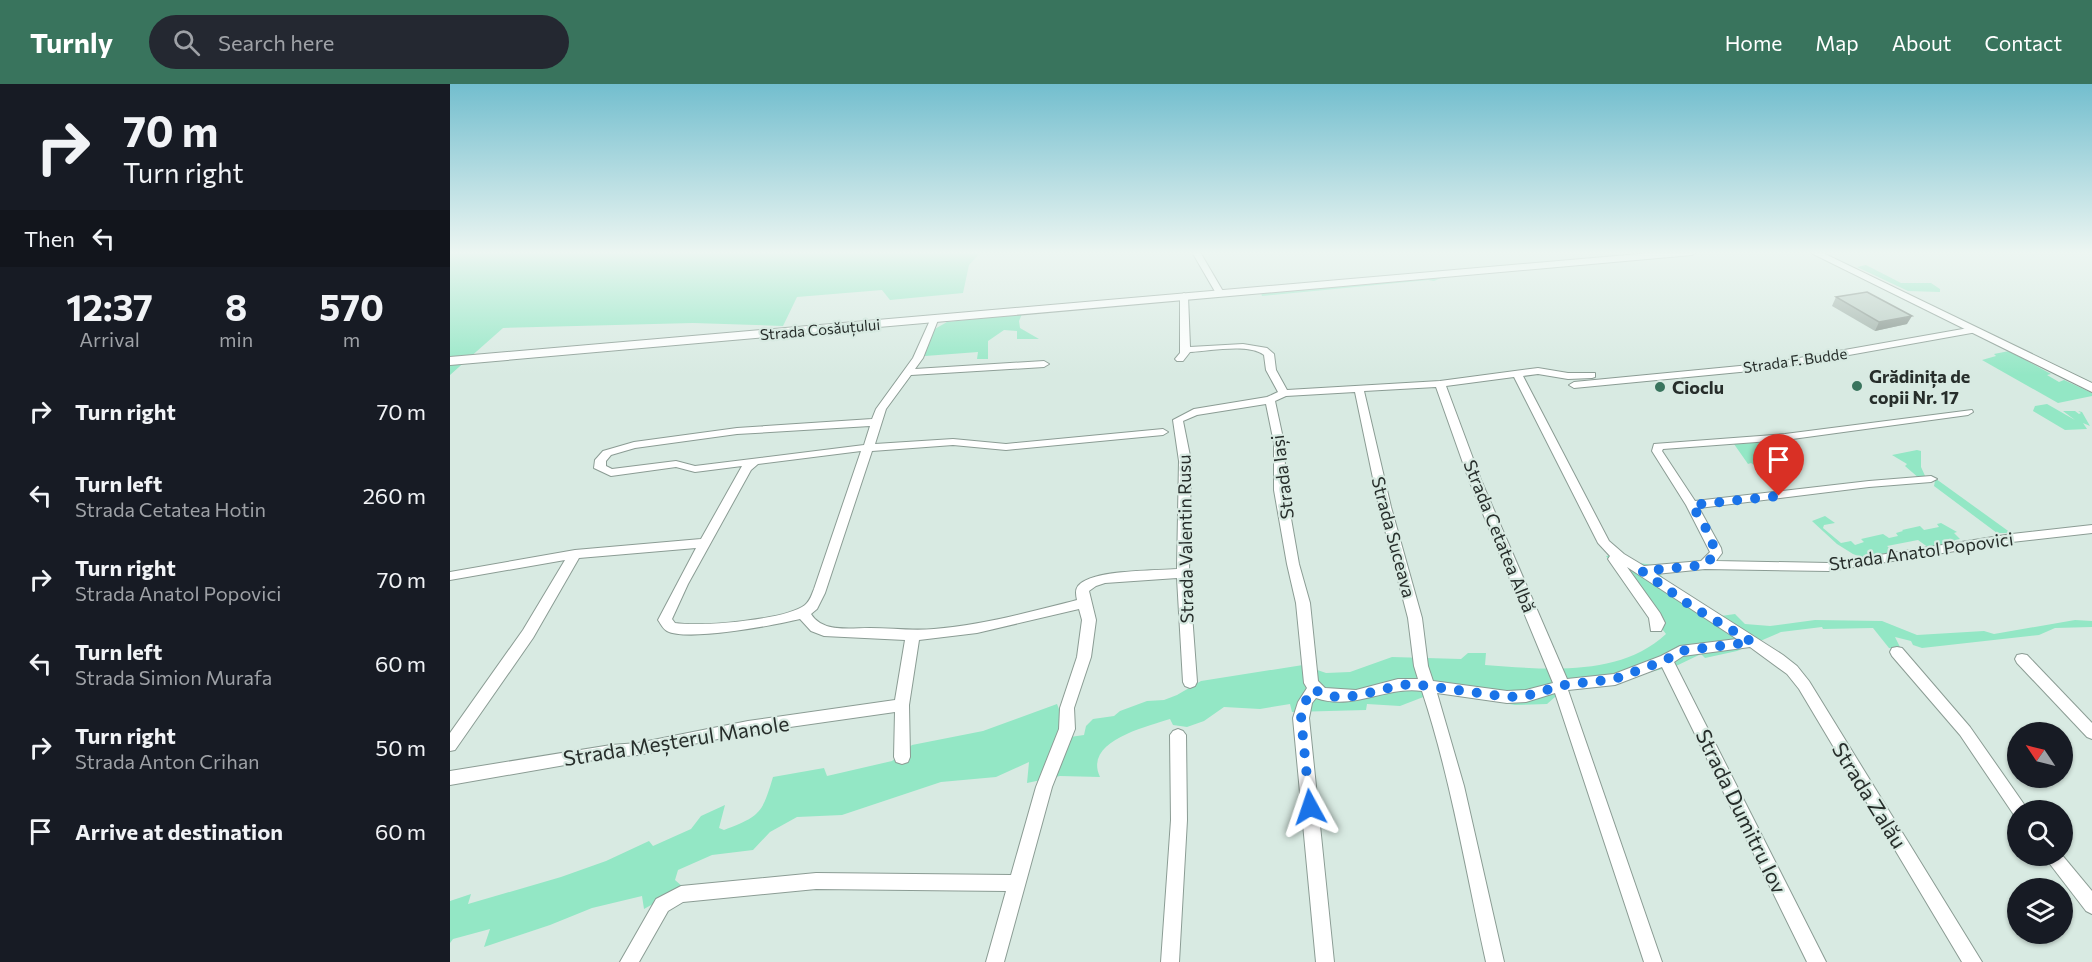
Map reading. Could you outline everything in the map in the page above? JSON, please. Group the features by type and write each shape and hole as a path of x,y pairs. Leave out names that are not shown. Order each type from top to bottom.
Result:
{"main road":[{"name":"Strada Cosăuțului","path":"450,361 934,320 1211,293"},
{"path":"1898,293 2092,388"}],"street":[{"path":"1184,296 1183,355 1251,346 1262,348 1269,354 1271,370 1284,393 1270,400"},
{"path":"753,463 746,468 704,543 668,613 665,620 666,625 677,629 692,630 767,621 803,613 814,603 881,409 918,358 934,320"},
{"name":"Strada F. Budde","path":"1574,385 1771,366 1974,330"},
{"path":"909,369 909,372 912,372 1044,364"},
{"name":"Strada F. Budde","path":"1284,393 1440,384 1547,371 1568,376 1600,375 1616,380"},
{"path":"1518,375 1612,556 1655,616 1658,623 1656,627"},
{"name":"Strada Cetatea Albă","path":"1440,384 1475,480 1557,672 1560,687 1653,962"},
{"name":"Strada Suceava","path":"1359,389 1393,542 1415,618 1418,650 1426,685 1438,717 1456,786 1495,962"},
{"name":"Strada Valentin Rusu","path":"1190,682 1183,573 1185,461 1183,443 1177,426 1178,420 1194,411 1270,400"},
{"name":"Strada Iași","path":"1270,400 1279,443 1281,490 1293,564 1303,603 1311,683 1317,691"},
{"path":"1730,565 1716,552 1692,505 1657,451 1658,446 1785,437 1968,412"},
{"path":"876,422 737,431 634,445 607,453 601,460 600,468 611,473 676,464 695,469 753,463 803,454 953,442 1006,447 1163,432"},
{"path":"1692,505 1930,479"},
{"name":"Strada Anatol Popovici","path":"1642,571 1705,565 1829,567 2012,538 2092,529"},
{"path":"450,576 575,554 704,543"},
{"name":"Strada Zalău","path":"1608,548 1626,563 1642,571 1683,601 1752,642 1792,670 1804,685 1973,962"},
{"path":"1705,565 1716,552"},
{"path":"450,745 528,634 575,554"},
{"path":"995,962 1044,787 1067,729 1067,708 1088,639 1089,620 1081,597 1083,589 1092,582 1183,573"},
{"path":"803,613 814,629 831,633 892,633 913,636 974,627 1083,603"},
{"path":"902,757 902,705 913,636"},
{"path":"1325,962 1301,718 1305,702 1317,691 1356,696 1398,685 1426,685 1507,697 1535,695 1560,687 1615,679 1666,660 1680,651 1752,642"},
{"path":"1897,652 1965,731 2013,800"},
{"path":"2022,658 2092,733"},
{"name":"Strada Dumitru Iov","path":"1666,660 1817,962"},
{"name":"Strada Meșterul Manole","path":"450,778 611,751 638,749 748,728 902,705"},
{"path":"1170,962 1179,819 1178,735"},
{"path":"2061,866 2092,905"},
{"path":"629,962 662,905 681,894 816,881 1016,883"}],"green space":[{"path":"450,293 846,293 797,297 783,326 693,323 503,328 450,375"},
{"path":"884,293 963,293 963,293 890,300"},
{"path":"1261,293 1293,293 1262,296"},
{"path":"1022,314 1019,321 1020,328 1039,339 1017,339 1017,331 1004,330 988,341 988,359 977,359 978,352 925,356 923,354 933,330 947,322"},
{"path":"2009,351 2051,374 2047,375 2059,382 2064,380 2092,393 2092,396 2058,403 1982,360 1996,356 1994,354"},
{"path":"2047,404 2075,420 2063,411 2075,411 2079,414 2081,413 2078,411 2082,412 2090,426 2083,423 2087,429 2065,430 2033,411 2035,406"},
{"path":"1766,442 1787,468 1785,470 1766,472 1751,463 1748,464 1734,444"},
{"path":"1921,451 1921,467 1926,478 1920,479 1905,466 1907,464 1892,455"},
{"path":"1930,476 2011,533 1997,533 1934,486 1935,481"},
{"path":"1825,516 1835,523 1824,525 1823,528 1841,543 1851,541 1855,545 1864,542 1861,539 1883,534 1889,538 1898,536 1896,533 1902,530 1920,526 1924,530 1939,527 1937,524 1941,523 1957,532 1954,533 1960,539 1955,540 1954,543 1929,548 1918,540 1887,546 1894,552 1861,557 1837,544 1812,521"},
{"path":"1621,554 1632,562 1653,565 1664,579 1721,616 1735,614 1745,624 1770,626 1815,620 1882,621 1917,635 1984,631 1994,634 2075,620 2092,621 2092,627 2055,628 2039,635 1922,648 1913,645 1911,641 1895,637 1901,649 1889,648 1873,628 1823,629 1822,627 1781,632 1737,651 1705,658 1701,654 1676,666 1571,690 1555,697 1547,704 1515,705 1439,691 1400,706 1367,704 1366,710 1292,712 1290,704 1260,709 1224,707 1204,721 1187,727 1173,725 1170,719 1133,731 1120,738 1108,745 1100,754 1097,764 1100,777 1060,776 1027,783 1029,762 996,777 941,782 842,815 797,817 770,832 753,850 712,855 678,870 675,880 683,887 644,909 642,896 592,908 484,947 490,929 453,939 450,943 450,901 471,894 468,904 561,877 606,861 649,841 653,846 691,829 701,816 725,805 719,828 724,830 745,821 758,812 766,799 773,777 824,768 827,776 892,761 912,745 983,731 1057,704 1070,737 1084,735 1086,726 1093,719 1114,716 1120,711 1147,701 1164,700 1201,681 1303,665 1326,673 1350,672 1392,657 1461,659 1468,653 1486,653 1485,665 1556,669 1604,664 1626,658 1647,648 1666,634 1606,556"}],"building":[{"path":"1869,293 1912,316 1879,322 1836,297"}],"place":[{"name":"Grădinița de copii Nr. 17","path":"1857,386"},
{"name":"Cioclu","path":"1660,387"}],"route":[{"path":"1310,807 1301,718 1305,702 1314,689 1321,694 1356,696 1398,685 1413,684 1507,697 1526,696 1564,685 1615,679 1666,660 1680,651 1752,642 1691,606 1642,571 1663,567 1705,565 1716,553 1708,532 1692,505 1779,496"}]}
